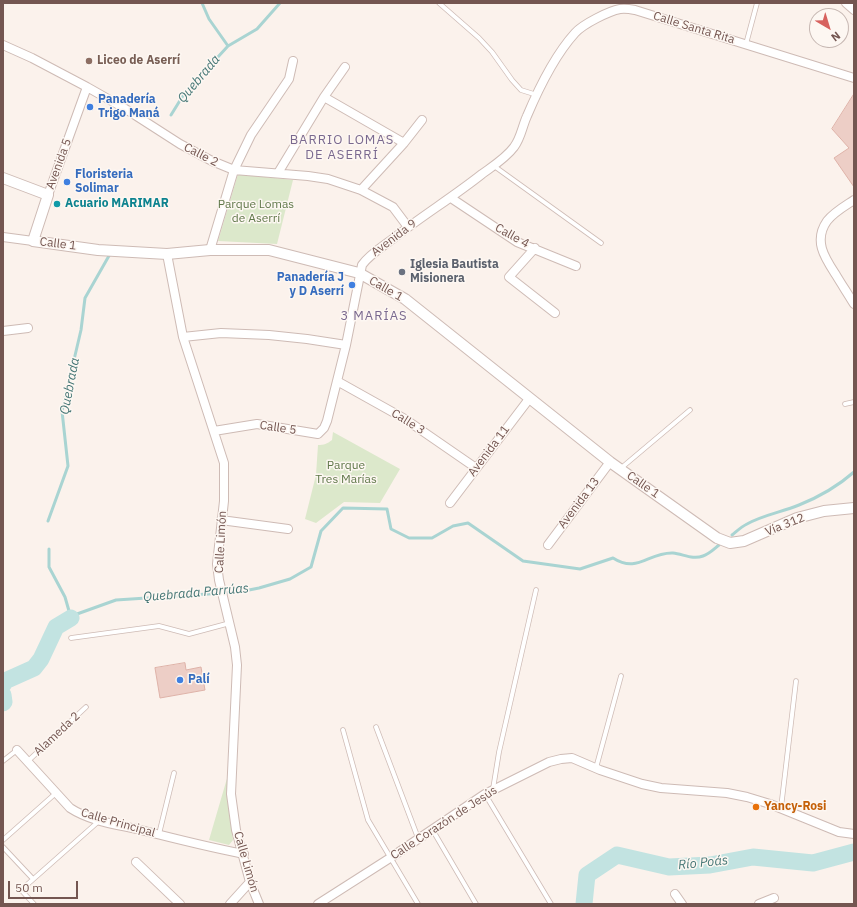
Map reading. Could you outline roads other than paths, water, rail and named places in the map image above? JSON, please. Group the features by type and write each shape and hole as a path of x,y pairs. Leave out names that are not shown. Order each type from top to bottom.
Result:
{"street":[{"path":"846,3 854,10"},
{"name":"Calle Santa Rita","path":"493,166 514,148 520,138 526,117 553,65 576,32 608,12 621,8 636,6 746,44 854,78"},
{"name":"Calle 2","path":"3,45 32,58 87,87 124,108 180,144 212,161 234,170 278,173 328,179 362,190 393,207 408,227"},
{"path":"210,250 234,170 251,135 290,79 293,62"},
{"path":"278,173 345,67"},
{"name":"Avenida 5","path":"33,241 87,87"},
{"path":"324,98 404,143"},
{"path":"362,190 404,143 422,120"},
{"name":"Avenida 9","path":"318,434 324,428 327,421 346,345 359,273 362,265 367,258 408,227 451,198 493,166"},
{"path":"3,178 48,195"},
{"name":"Calle 4","path":"451,198 517,242 535,248 576,266"},
{"path":"854,200 835,213 827,222 822,232 821,244 823,255 854,304"},
{"name":"Calle 1","path":"3,237 98,250 167,254 210,250 269,250 359,273 405,299 610,462 717,538"},
{"path":"535,248 509,277 555,313"},
{"name":"Calle Limón","path":"167,254 183,337 224,462 224,500 217,564 219,580 235,647 237,665 231,794 236,830 244,854 250,882 259,904"},
{"path":"3,331 28,328"},
{"path":"183,337 221,333 269,335 346,345"},
{"name":"Calle 3","path":"337,381 405,419 476,468"},
{"name":"Avenida 11","path":"450,503 529,399"},
{"name":"Calle 5","path":"214,431 256,424 318,434"},
{"name":"Avenida 13","path":"548,545 610,462"},
{"name":"Vía 312","path":"717,538 730,543 744,541 797,518 824,510 854,508"},
{"path":"221,520 288,529"},
{"name":"Calle Principal","path":"17,750 70,808 75,811 99,820 244,854"},
{"name":"Calle Corazón de Jesús","path":"318,904 485,794 549,762 561,759 572,758 596,769 642,784 661,788 727,793 747,797 782,809 839,832 854,834"},
{"path":"136,862 180,904"},
{"path":"230,904 250,882"},
{"path":"675,894 682,904"},
{"path":"759,904 774,898"}],"lane":[{"path":"439,3 479,38 492,52 521,90 537,96"},
{"path":"746,44 757,3"},
{"path":"493,166 601,243"},
{"path":"845,404 854,402"},
{"path":"620,469 690,410"},
{"path":"493,790 499,752 536,590"},
{"path":"71,638 159,626 189,634 230,623"},
{"path":"596,769 622,676"},
{"path":"782,809 796,681"},
{"name":"Alameda 2","path":"28,762 86,707"},
{"path":"376,727 418,838"},
{"path":"342,730 368,820 418,904"},
{"path":"3,761 17,750"},
{"path":"158,835 174,773"},
{"path":"3,840 56,793"},
{"path":"485,794 551,904"},
{"path":"34,904 21,890 99,820"},
{"path":"432,829 476,904"},
{"path":"3,847 33,879"}],"waterway":[{"name":"Quebrada","path":"171,115 184,94 228,46 209,19 202,3"},
{"path":"228,46 257,29 280,3"},
{"name":"Quebrada","path":"48,521 68,466 62,411 81,330 85,298 110,254"},
{"name":"Quebrada Parrúas","path":"732,535 743,526 753,521 786,510 821,495 854,472"},
{"name":"Quebrada Parrúas","path":"49,549 49,567 65,597 71,618 77,614 116,600 239,592 290,579 311,567 321,531 343,508 387,509 391,529 409,538 432,538 453,526 468,523 523,561 580,569 613,558 629,564 664,554 673,553 699,557 707,554 719,545"},
{"path":"3,685 5,681 34,668 41,659 56,627 71,618"},
{"path":"3,695 3,703"},
{"name":"Río Poás","path":"584,904 587,875 617,855 669,867 710,865 753,857 813,863 854,852"}],"place":[{"name":"Liceo de Aserrí","path":"89,61"},
{"name":"Panadería Trigo Maná","path":"90,107"},
{"name":"Floristeria Solimar","path":"67,182"},
{"name":"Acuario MARIMAR","path":"57,204"},
{"name":"Iglesia Bautista Misionera","path":"402,272"},
{"name":"Panadería J y D Aserrí","path":"352,285"},
{"name":"Palí","path":"180,680"},
{"name":"Yancy-Rosi","path":"756,807"}],"district":[{"name":"BARRIO LOMAS DE ASERRÍ","path":"342,148"},
{"name":"3 MARÍAS","path":"374,316"}],"park label":[{"name":"Parque Lomas de Aserrí","path":"256,212"},
{"name":"Parque Tres Marías","path":"346,473"}]}
